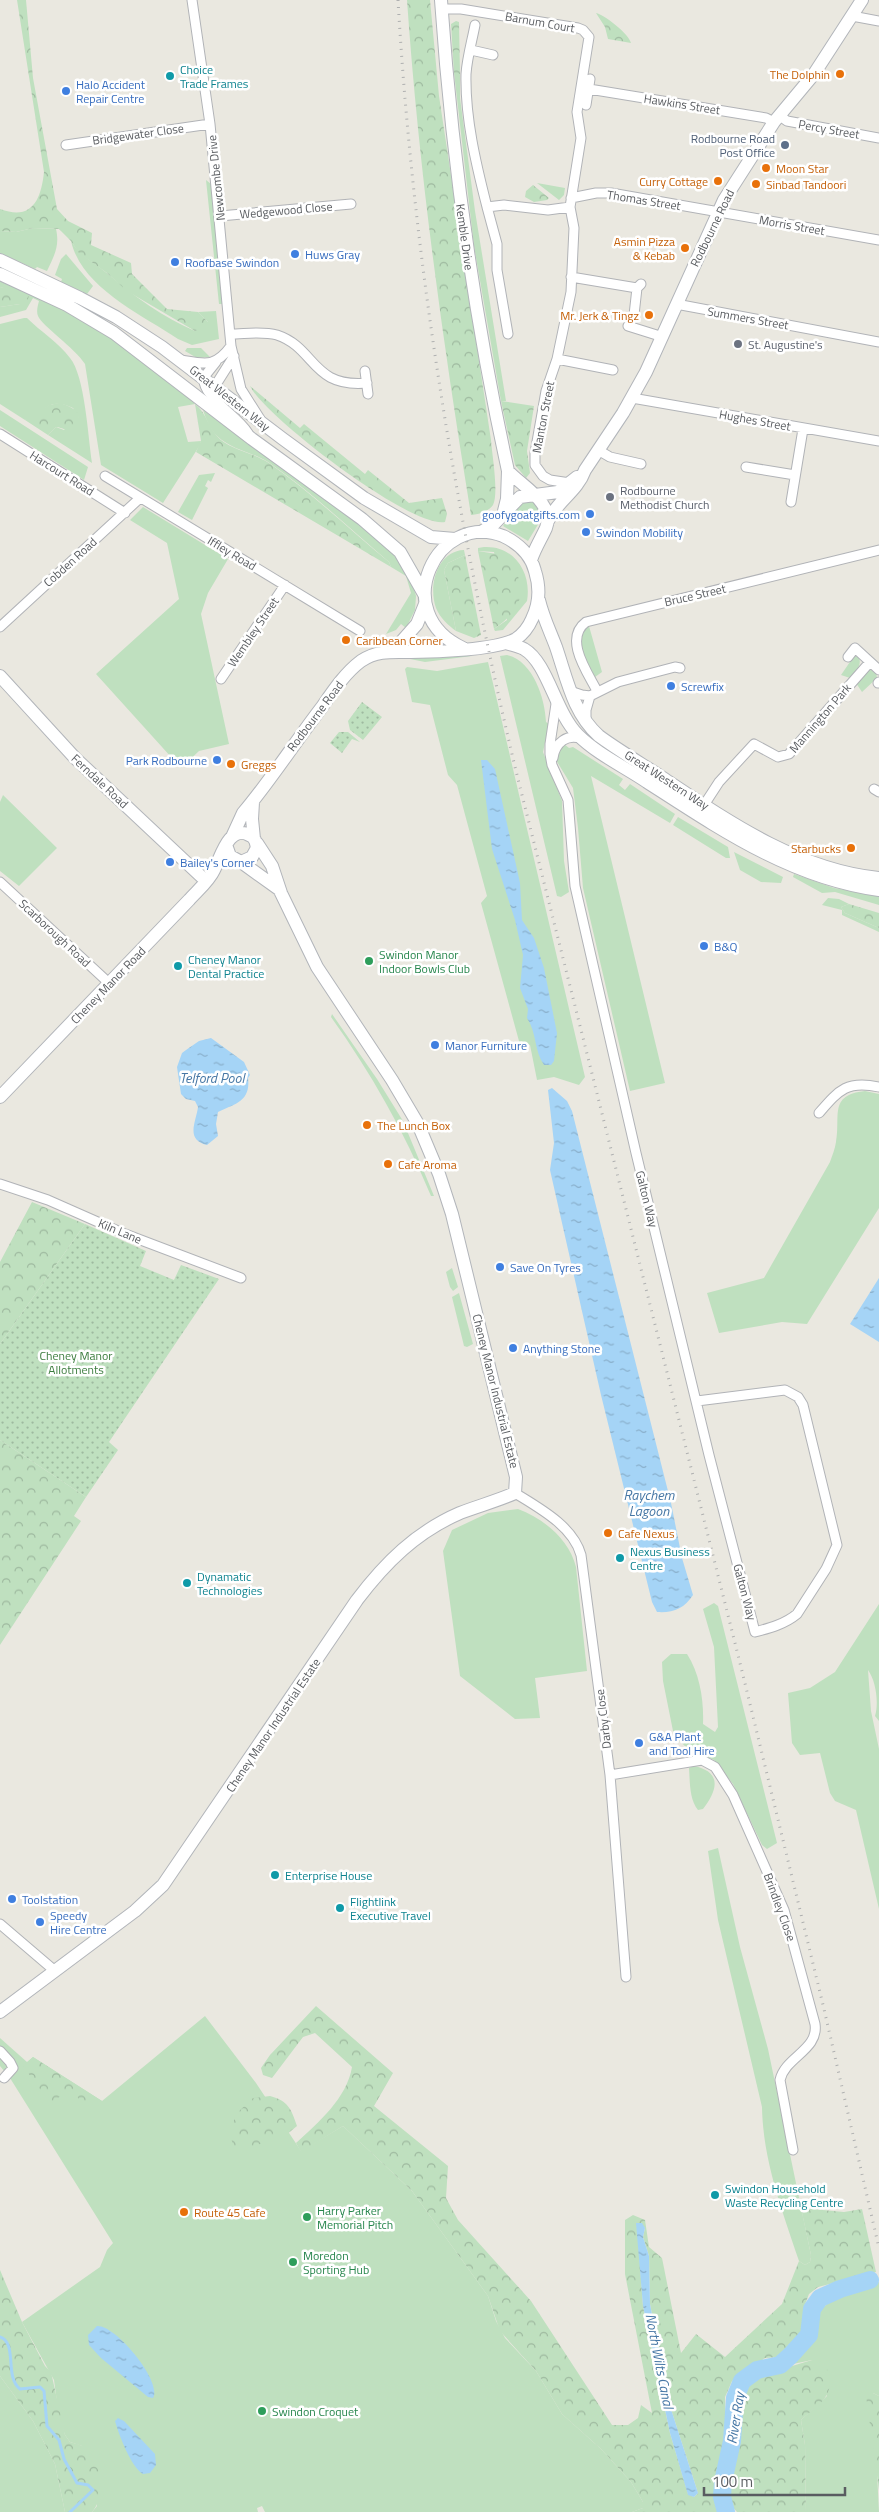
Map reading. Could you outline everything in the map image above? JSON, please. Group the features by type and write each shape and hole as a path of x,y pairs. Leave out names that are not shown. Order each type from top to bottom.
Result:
{"main road":[{"name":"Rodbourne Road","path":"531,560 556,507 579,484 585,470 632,398 662,337 718,212 777,119 814,74 862,0"},
{"name":"Kemble Drive","path":"441,5 452,137 469,264 508,471 507,499 504,511"},
{"name":"Great Western Way","path":"0,260 37,276 116,317 204,377 264,425 347,486 410,526 431,537 456,539"},
{"name":"Great Western Way","path":"0,274 46,294 106,328 138,350 252,439 389,540 408,562 424,599"},
{"name":"Rodbourne Road","path":"481,532 494,524 504,511 520,497 555,493 585,470"},
{"path":"508,471 536,495 546,510 548,521"},
{"path":"394,650 417,624 424,599 428,572 434,560 456,539 481,532 496,534 509,539 531,560 537,577 539,596 536,610 519,637 506,643 463,648 450,641 436,628 424,599"},
{"name":"Great Western Way","path":"539,596 544,620 570,690 587,724 606,741 704,805 764,840 798,857 832,869 879,878"},
{"name":"Great Western Way","path":"506,643 524,649 533,657 543,672 556,704 571,727 584,740 698,815 767,855 830,881 879,890"},
{"name":"Rodbourne Road","path":"229,841 237,822 347,674 365,658 394,650 423,652 463,648"},
{"name":"Ferndale Road","path":"0,676 70,752 206,881"},
{"path":"253,802 255,841 252,857 238,861 228,854 229,841 242,833 255,841"},
{"name":"Cheney Manor Road","path":"0,1097 110,984 206,881 229,841"},
{"name":"Cheney Manor Industrial Estate","path":"0,2012 149,1899 167,1880 357,1600 390,1560 418,1536 443,1521 514,1494 516,1477 452,1214 439,1174 418,1124 392,1080 326,982 280,890 272,866 255,841"},
{"name":"Cheney Manor Road","path":"214,870 238,861"},
{"name":"Cheney Manor Industrial Estate","path":"238,861 280,890"}],"street":[{"name":"Newcombe Drive","path":"192,0 210,124 231,346 241,389 264,425"},
{"name":"Barnum Court","path":"441,5 578,28 587,33 589,41 577,112 581,138 570,202"},
{"path":"852,16 879,21"},
{"path":"475,25 466,72 466,92 476,163 496,244 496,270 508,334"},
{"path":"471,50 493,54"},
{"path":"586,105 590,79"},
{"name":"Hawkins Street","path":"589,89 777,119"},
{"name":"Percy Street","path":"777,119 879,138"},
{"name":"Bridgewater Close","path":"66,145 210,124"},
{"name":"Thomas Street","path":"570,202 603,193 718,212"},
{"path":"487,207 504,205 548,210 570,202"},
{"name":"Manton Street","path":"570,202 574,228 569,302 557,359 546,391 535,453 535,465 543,476 550,480 570,483"},
{"name":"Wedgewood Close","path":"220,216 351,204"},
{"name":"Morris Street","path":"718,212 866,236 879,240"},
{"path":"571,277 639,286 634,314"},
{"name":"Summers Street","path":"676,304 879,342"},
{"path":"628,326 662,337"},
{"path":"230,334 261,333 277,336 290,342 332,379 347,384 367,382"},
{"path":"231,346 204,377 203,385 206,392 239,419 252,439"},
{"path":"215,386 234,356"},
{"path":"557,359 613,370"},
{"path":"180,360 202,364 216,362"},
{"path":"365,371 368,394"},
{"name":"Hughes Street","path":"632,398 879,441"},
{"path":"791,502 803,429"},
{"name":"Harcourt Road","path":"0,434 125,513"},
{"path":"598,450 616,459 641,464"},
{"path":"746,467 795,475"},
{"name":"Iffley Road","path":"105,476 360,631"},
{"name":"Cobden Road","path":"0,627 140,498"},
{"name":"Bruce Street","path":"594,693 578,649 578,632 586,622 879,550"},
{"name":"Wembley Street","path":"221,679 285,585"},
{"path":"848,657 856,648 879,670"},
{"name":"Mannington Park","path":"704,805 720,782 754,744 778,758 789,754 870,662"},
{"path":"570,690 582,696 642,675 675,667 680,668"},
{"path":"587,724 586,710 594,693"},
{"name":"Galton Way","path":"556,704 550,744 552,765 568,800 576,886 636,1153 697,1401 755,1632 790,1620 807,1600 834,1555 837,1545 803,1405 798,1397 785,1390 697,1401"},
{"path":"552,765 555,748 561,742 572,736 584,740"},
{"name":"Scarborough Road","path":"0,882 110,984"},
{"path":"819,1113 844,1088 860,1084 879,1087"},
{"name":"Kiln Lane","path":"0,1184 48,1200 125,1234 241,1278"},
{"name":"Darby Close","path":"514,1494 564,1528 575,1539 584,1568 610,1775 626,1977"},
{"name":"Brindley Close","path":"610,1775 702,1760 715,1767 733,1796 784,1910 815,2024 814,2040 783,2071 780,2080 793,2150"},
{"path":"0,1924 55,1971"},
{"path":"0,2051 13,2068 4,2078"}],"green space":[{"path":"17,0 26,0 33,78 57,209 68,221 92,233 91,245 131,263 132,274 167,309 198,312 208,322 208,326 195,331 127,291 107,273 79,253 71,241 59,229 33,228 16,232 0,231 0,209 20,212 33,206 43,182 44,172"},
{"path":"407,0 430,0 439,96 491,440 495,499 489,509 471,515 451,387 425,194"},
{"path":"596,13 616,25 631,43 608,39 605,27"},
{"path":"456,21 459,22 460,74 454,73 451,24"},
{"path":"454,73 460,74 460,98 475,211 506,401 501,401 474,246"},
{"path":"206,180 211,184 223,304 219,304"},
{"path":"537,183 565,188 564,195 559,200"},
{"path":"533,185 549,198 534,202 525,197 526,191"},
{"path":"33,228 56,229 57,246 47,271 37,267 35,269 0,253 0,231 16,232"},
{"path":"71,241 83,255 128,291 161,313 195,331 208,322 198,312 216,311 219,339 192,345 178,339 131,309 100,286 87,273 77,258"},
{"path":"66,254 93,286 87,294 61,282 62,279 55,275 61,259"},
{"path":"0,280 45,300 102,331 184,393 195,404 178,407 188,442 201,441 200,445 163,503 101,465 85,364 38,316 37,308 39,301 33,298 26,310 0,317 0,307 20,304 11,290 0,287"},
{"path":"0,287 12,289 29,296 28,299 20,304 0,307"},
{"path":"27,318 60,347 75,367 82,392 92,463 48,435 56,427 64,430 79,418 73,408 56,404 51,405 32,418 25,420 0,404 0,324"},
{"path":"187,348 201,348 210,357 197,358 185,351"},
{"path":"250,386 300,428 304,424 365,474 368,470 409,503 442,498 447,514 445,522 428,519 403,508 341,468 282,421 261,401"},
{"path":"501,401 534,406 527,451 530,473 526,478 515,465"},
{"path":"59,403 71,407 78,415 79,423 73,430 68,431 56,427 48,435 25,420 49,405"},
{"path":"195,404 221,440 232,447 269,463 315,499 389,562 391,567 196,452 201,441"},
{"path":"0,410 88,467 84,480 0,426"},
{"path":"203,410 331,502 394,551 416,596 415,610 406,628 401,624 396,630 386,634 411,593 406,576 391,567 389,562 315,498 268,462 223,441 210,427"},
{"path":"215,473 211,482 208,480 205,486 208,488 192,520 178,512 199,475"},
{"path":"531,501 538,505 542,518 528,541 503,526 519,503"},
{"path":"143,507 228,559 208,593 201,614 229,744 199,751 181,768 96,674 179,599 167,543 130,520"},
{"path":"478,548 495,548 512,556 524,571 527,580 527,601 503,630 495,631 494,629 507,620 494,552 478,551"},
{"path":"464,550 465,555 448,563 444,570 456,631 444,621 438,612 433,590 434,580 441,563 447,556"},
{"path":"478,551 503,555 512,565 520,585 521,594 513,612 494,629"},
{"path":"465,555 481,635 474,638 456,631 444,570 448,563"},
{"path":"589,626 602,672 595,677 580,644 583,631"},
{"path":"507,655 524,665 531,673 540,692 546,722 549,724 543,752 562,801 564,861 569,892 561,897 557,896 500,656"},
{"path":"472,656 425,662 405,658"},
{"path":"854,656 859,657 860,660 856,671 850,678 841,675"},
{"path":"488,662 585,1077 579,1085 554,1077 537,1080 530,1045 519,1041 481,903 487,896 457,785 448,775 430,705 412,702 405,669 407,667 437,671"},
{"path":"869,669 876,672 877,678 862,692 856,683"},
{"path":"362,702 382,717 363,740 350,730 348,721"},
{"path":"339,732 348,732 360,742 352,739 342,753 330,743"},
{"path":"564,744 569,748 573,747 623,779 619,785 625,790 630,784 675,814 670,823 591,776 665,1083 630,1091 583,888 573,788 556,760 557,754"},
{"path":"3,795 57,848 19,886 0,871 0,802"},
{"path":"678,817 728,847 730,858 726,858 673,825"},
{"path":"734,852 783,877 781,883 761,882 740,870"},
{"path":"794,874 834,888 879,896 879,905 835,892 822,893 793,877"},
{"path":"828,898 839,899 849,904 841,907 845,913 879,928 879,932 842,915 842,910 822,905"},
{"path":"849,904 879,913 879,928 845,913 841,907"},
{"path":"332,1014 377,1079 403,1121 434,1196 431,1196 410,1148 386,1103 360,1059 331,1017"},
{"path":"865,1091 879,1094 879,1208 807,1324 782,1322 719,1333 707,1293 764,1278 830,1162 836,1145 838,1108 841,1102 853,1093"},
{"path":"32,1202 85,1224 0,1344 0,1262"},
{"name":"Cheney Manor Allotments","path":"85,1224 146,1251 140,1266 174,1280 181,1265 219,1279 109,1442 118,1450 86,1497 0,1440 0,1344"},
{"path":"452,1268 458,1287 453,1291 446,1272"},
{"path":"459,1293 473,1344 467,1347 464,1346 452,1297"},
{"path":"0,1440 86,1497 74,1516 81,1521 0,1645"},
{"path":"518,1509 546,1524 561,1539 573,1557 576,1567 587,1671 535,1678 540,1718 515,1719 460,1676 443,1551 452,1530 488,1513"},
{"path":"714,1603 718,1606 777,1843 767,1849 762,1845 733,1784 714,1760 686,1747 674,1736 663,1681 662,1662 671,1654 687,1654 698,1679 703,1706 703,1724 715,1732 718,1727 714,1647 703,1609"},
{"path":"879,1604 879,1721 875,1716 877,1705 875,1686 868,1670 871,1711 879,1749 879,1909 856,1810 835,1801 830,1793 820,1753 800,1755 792,1743 788,1693 810,1688 835,1672"},
{"path":"694,1766 710,1773 715,1783 712,1796 703,1809 698,1810 691,1795 690,1784 689,1768"},
{"path":"718,1848 740,1947 768,2049 811,2255 810,2262 805,2265 799,2261 774,2185 766,2147 762,2107 718,1920 708,1851"},
{"path":"316,2006 393,2073 374,2106 448,2166 446,2198 458,2220 531,2301 612,2425 628,2425 638,2418 641,2405 652,2413 625,2274 625,2220 633,2215 645,2220 649,2247 662,2258 681,2353 696,2334 725,2357 782,2304 799,2261 805,2265 810,2262 811,2255 801,2208 844,2212 862,2209 876,2272 818,2287 809,2294 804,2307 801,2334 789,2351 780,2357 765,2358 732,2381 725,2397 726,2446 717,2482 727,2512 632,2512 643,2508 643,2502 631,2482 601,2449 562,2414 536,2371 500,2331 488,2296 412,2191 343,2126 301,2152 296,2143 322,2118 338,2099 349,2078 352,2067 315,2033 303,2037 272,2078 263,2075 261,2068 270,2055","holes":["637,2223 645,2228 643,2237 649,2256 650,2304 669,2403 698,2493 694,2497 688,2494 670,2433 643,2306"]},
{"name":"Moredon Sporting Hub","path":"205,2016 256,2083 301,2151 343,2126 412,2191 488,2296 496,2321 505,2338 536,2371 562,2414 601,2449 631,2482 643,2502 643,2508 632,2512 265,2512 262,2506 257,2508 258,2512 92,2512 97,2506 82,2446 70,2442 65,2435 59,2417 54,2380 22,2322 100,2267 107,2250 113,2243 10,2078 0,2066 0,2038 27,2062 33,2057 102,2101"},
{"path":"33,2057 102,2101 92,2106 89,2101 83,2105 72,2089 50,2103 23,2066"},
{"path":"270,2096 281,2100 288,2106 297,2126 286,2135 275,2137 247,2150 234,2150 230,2133 236,2114 253,2098"},
{"path":"0,2270 22,2322 45,2366 51,2372 65,2435 70,2442 88,2450 97,2464 100,2490 99,2498 92,2512 65,2512 55,2464 33,2421 0,2376"},
{"path":"879,2282 879,2396 873,2393 879,2512 806,2512 805,2445 801,2420 827,2396 812,2360 793,2364 805,2349 820,2310 832,2300"},
{"path":"812,2360 825,2364 830,2383 826,2396 801,2420 805,2445 806,2512 737,2512 728,2502 726,2484 737,2449 738,2399 744,2386 755,2377"},
{"path":"0,2376 33,2421 55,2464 65,2512 0,2512"},
{"path":"873,2393 879,2396 879,2490 866,2396"}],"water":[{"path":"481,760 487,760 495,769 520,883 522,920 534,938 544,968 557,1033 554,1061 551,1065 544,1065 541,1060 527,1018 528,1009 520,988 523,955 515,920 492,849"},
{"name":"Telford Pool","path":"211,1038 244,1062 250,1075 247,1092 244,1097 235,1104 218,1112 216,1124 218,1136 207,1145 200,1143 194,1135 194,1124 198,1107 195,1101 186,1099 181,1094 177,1067 182,1053 199,1041"},
{"name":"Raychem Lagoon","path":"552,1088 567,1101 572,1111 671,1503 682,1558 693,1595 686,1604 673,1611 657,1612 652,1602 601,1395 550,1170 554,1143 548,1090"},
{"path":"879,1278 879,1342 850,1324"},
{"name":"North Wilts Canal","path":"636,2223 642,2223 645,2228 643,2237 649,2256 650,2304 669,2403 698,2493 694,2497 688,2495 670,2433 643,2306"},
{"path":"97,2326 115,2334 136,2355 151,2380 154,2390 153,2398 148,2397 101,2358 89,2345 88,2335"},
{"path":"118,2418 124,2421 155,2454 156,2465 150,2473 143,2474 134,2465 122,2442 115,2421"}],"waterway":[{"name":"River Ray","path":"726,2512 722,2497 723,2482 732,2441 735,2398 742,2381 757,2370 780,2365 791,2355 809,2335 812,2309 820,2298 840,2289 870,2280"},
{"path":"0,2337 5,2340 8,2346 15,2384 20,2389 40,2387 44,2391 47,2426 59,2440 64,2459 77,2483 88,2485 93,2490 70,2512"}],"railway":[{"path":"398,0 414,195 426,292 456,485 494,676 516,771 741,1667 824,2009 879,2248"}],"place":[{"name":"The Dolphin","path":"840,74"},
{"name":"Choice Trade Frames","path":"170,76"},
{"name":"Halo Accident Repair Centre","path":"66,91"},
{"name":"Rodbourne Road Post Office","path":"785,145"},
{"name":"Moon Star","path":"766,168"},
{"name":"Curry Cottage","path":"718,181"},
{"name":"Sinbad Tandoori","path":"756,184"},
{"name":"Asmin Pizza & Kebab","path":"685,248"},
{"name":"Huws Gray","path":"295,254"},
{"name":"Roofbase Swindon","path":"175,262"},
{"name":"Mr. Jerk & Tingz","path":"649,315"},
{"name":"St. Augustine's","path":"738,344"},
{"name":"Rodbourne Methodist Church","path":"610,497"},
{"name":"goofygoatgifts.com","path":"590,514"},
{"name":"Swindon Mobility","path":"586,532"},
{"name":"Caribbean Corner","path":"346,640"},
{"name":"Screwfix","path":"671,686"},
{"name":"Park Rodbourne","path":"217,760"},
{"name":"Greggs","path":"231,764"},
{"name":"Starbucks","path":"851,848"},
{"name":"Bailey's Corner","path":"170,862"},
{"name":"B&Q","path":"704,946"},
{"name":"Swindon Manor Indoor Bowls Club","path":"369,961"},
{"name":"Cheney Manor Dental Practice","path":"178,966"},
{"name":"Manor Furniture","path":"435,1045"},
{"name":"The Lunch Box","path":"367,1125"},
{"name":"Cafe Aroma","path":"388,1164"},
{"name":"Save On Tyres","path":"500,1267"},
{"name":"Anything Stone","path":"513,1348"},
{"name":"Cafe Nexus","path":"608,1533"},
{"name":"Nexus Business Centre","path":"620,1558"},
{"name":"Dynamatic Technologies","path":"187,1583"},
{"name":"G&A Plant and Tool Hire","path":"639,1743"},
{"name":"Enterprise House","path":"275,1875"},
{"name":"Toolstation","path":"12,1899"},
{"name":"Flightlink Executive Travel","path":"340,1908"},
{"name":"Speedy Hire Centre","path":"40,1922"},
{"name":"Swindon Household Waste Recycling Centre","path":"715,2195"},
{"name":"Route 45 Cafe","path":"184,2212"},
{"name":"Harry Parker Memorial Pitch","path":"307,2217"},
{"name":"Moredon Sporting Hub","path":"293,2262"},
{"name":"Swindon Croquet","path":"262,2411"}]}
